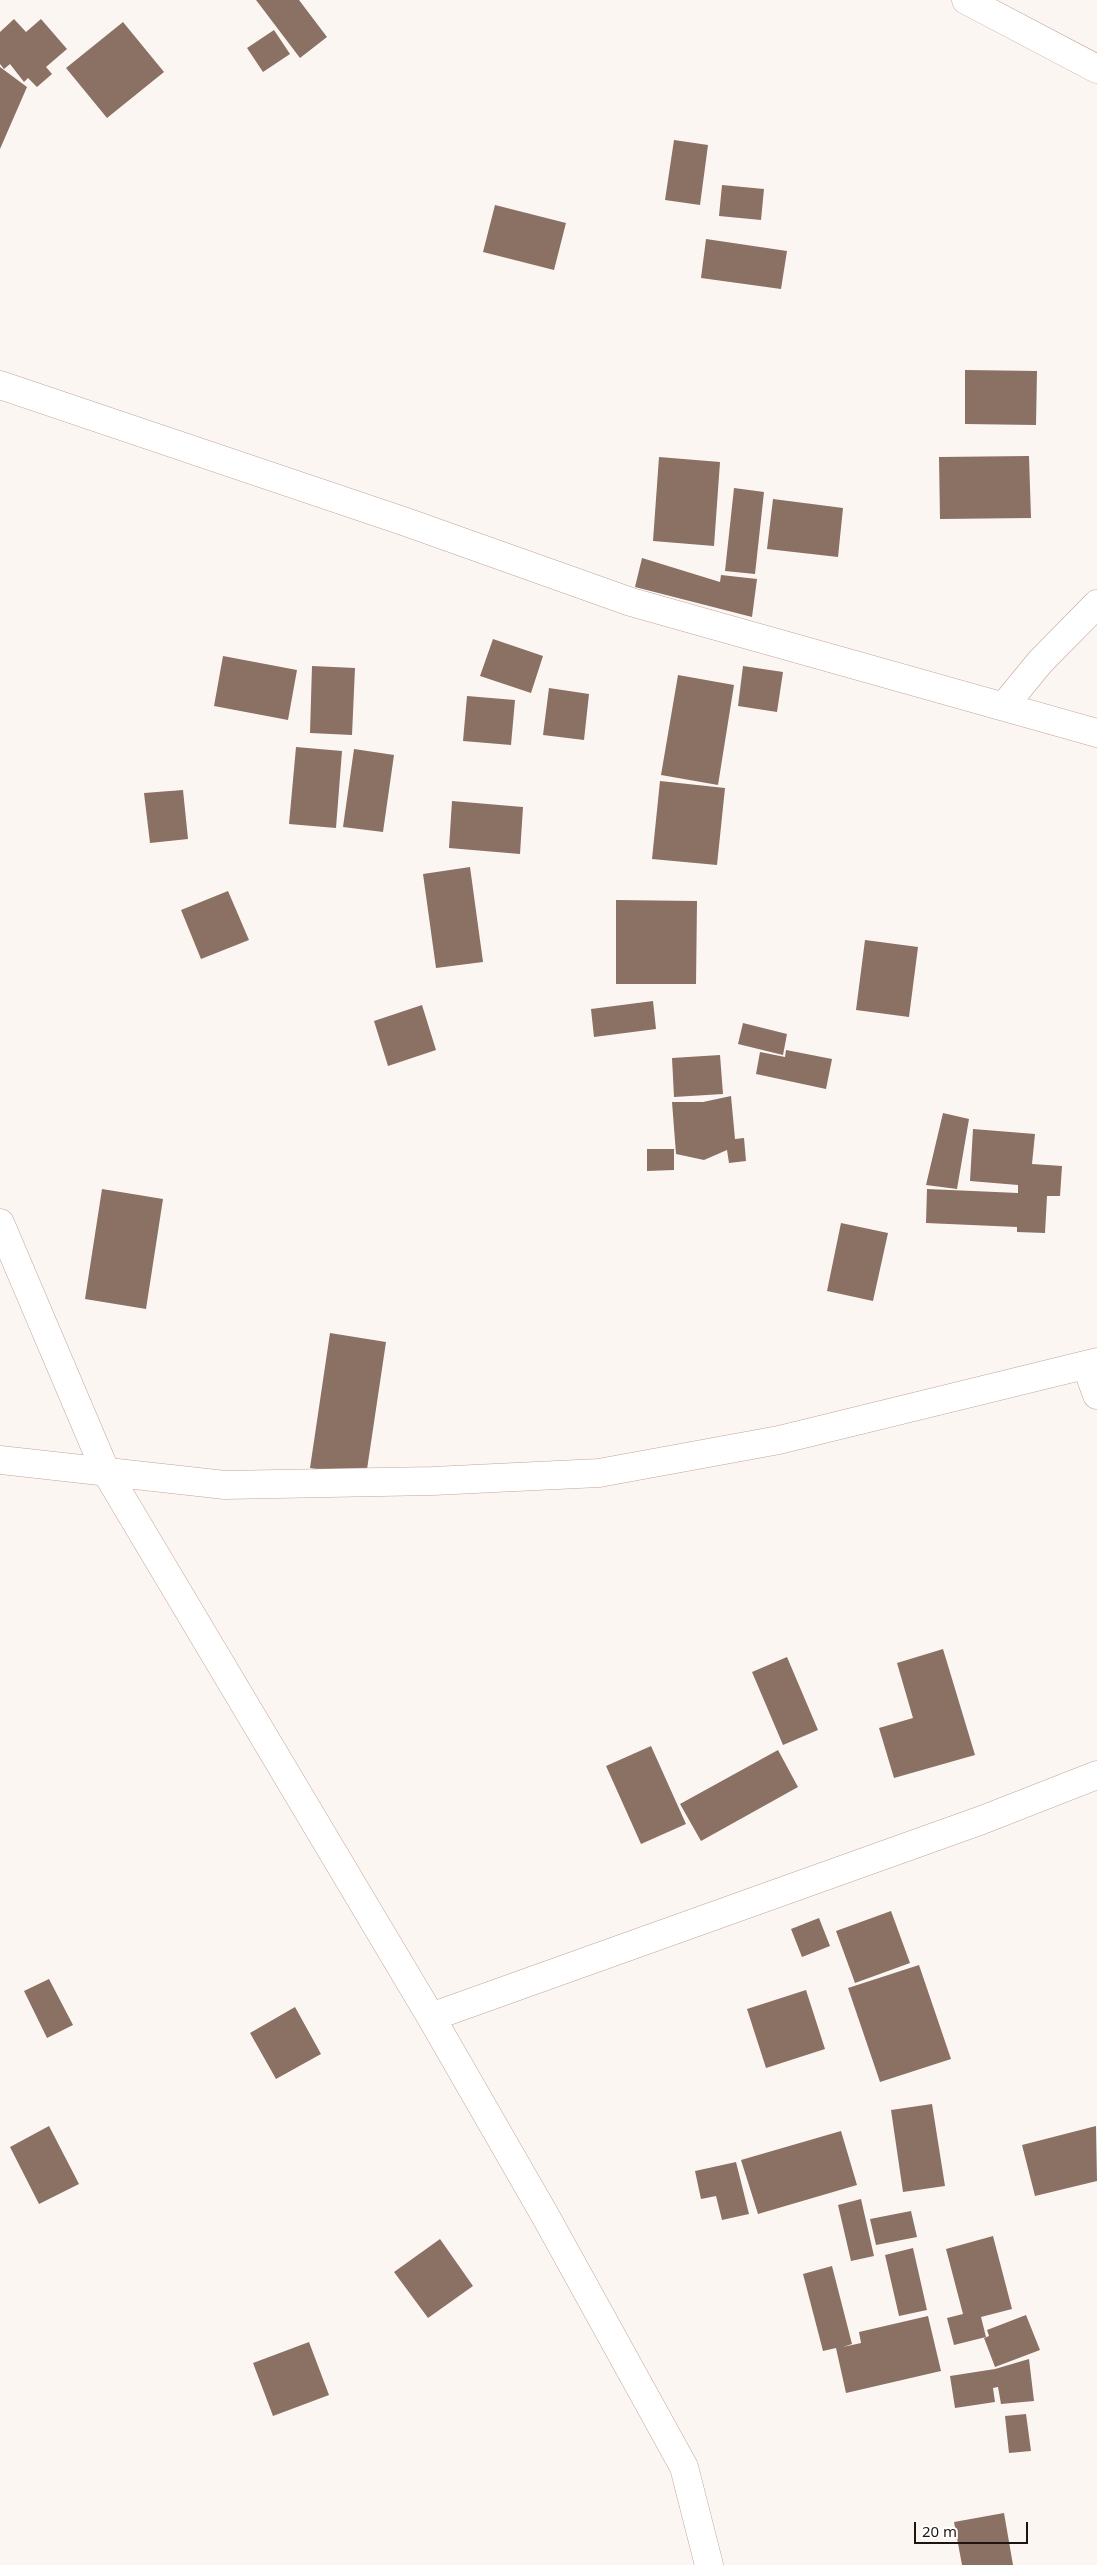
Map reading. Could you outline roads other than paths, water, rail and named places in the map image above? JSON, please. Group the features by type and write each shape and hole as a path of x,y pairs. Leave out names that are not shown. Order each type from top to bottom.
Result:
{"street":[{"path":"966,0 1097,69"},
{"path":"0,385 397,518 631,602 1097,733"},
{"path":"1004,706 1040,662 1097,604"},
{"path":"0,1223 105,1470 431,2017 550,2225 684,2467 709,2565"},
{"path":"0,1460 105,1470 225,1485 433,1481 598,1473 779,1440 1091,1364 1097,1395"},
{"path":"431,2017 982,1820 1097,1775"}]}
